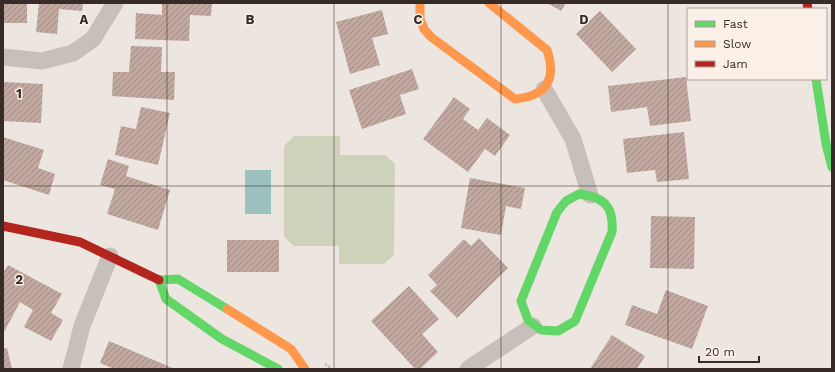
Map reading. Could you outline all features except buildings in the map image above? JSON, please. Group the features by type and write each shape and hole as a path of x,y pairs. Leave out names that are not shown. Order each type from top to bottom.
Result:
{"street":[{"path":"3,57 42,61 73,53 93,39 114,3"},
{"path":"420,3 419,15 421,25 427,34 515,99 526,99 536,95 544,89 550,80 552,70 551,59 547,50 489,3"},
{"path":"816,80 826,144 832,167"},
{"path":"544,89 573,139 590,195"},
{"path":"579,194 599,198 606,204 612,213 614,222 612,232 575,320 560,332 541,331 533,326 524,315 522,301 557,212 562,204 579,194"},
{"path":"3,226 80,242 159,280 178,279 291,349 305,369"},
{"path":"71,369 82,326 110,256"},
{"path":"159,280 166,299 222,339 278,369"},
{"path":"468,369 533,326"}],"green space":[{"path":"294,136 340,136 340,155 385,155 395,164 394,255 384,264 339,264 339,246 294,246 284,237 284,146"}],"water":[{"path":"245,170 271,170 271,214 245,214"}],"traffic: fast":[{"path":"816,80 826,144 832,167"},
{"path":"579,194 588,195 601,200 606,204 611,216 612,232 575,321 558,331 541,330 528,320 521,301 557,212 566,201 579,194"},
{"path":"227,309 178,279 159,280 166,299 222,339 278,369"}],"traffic: slow":[{"path":"420,3 420,19 424,29 431,37 515,99 534,94 546,85 549,78 551,70 547,50 489,3"},
{"path":"227,309 291,349 305,369"}],"traffic: jam":[{"path":"807,3 808,8"},
{"path":"3,226 80,242 159,280"}]}
